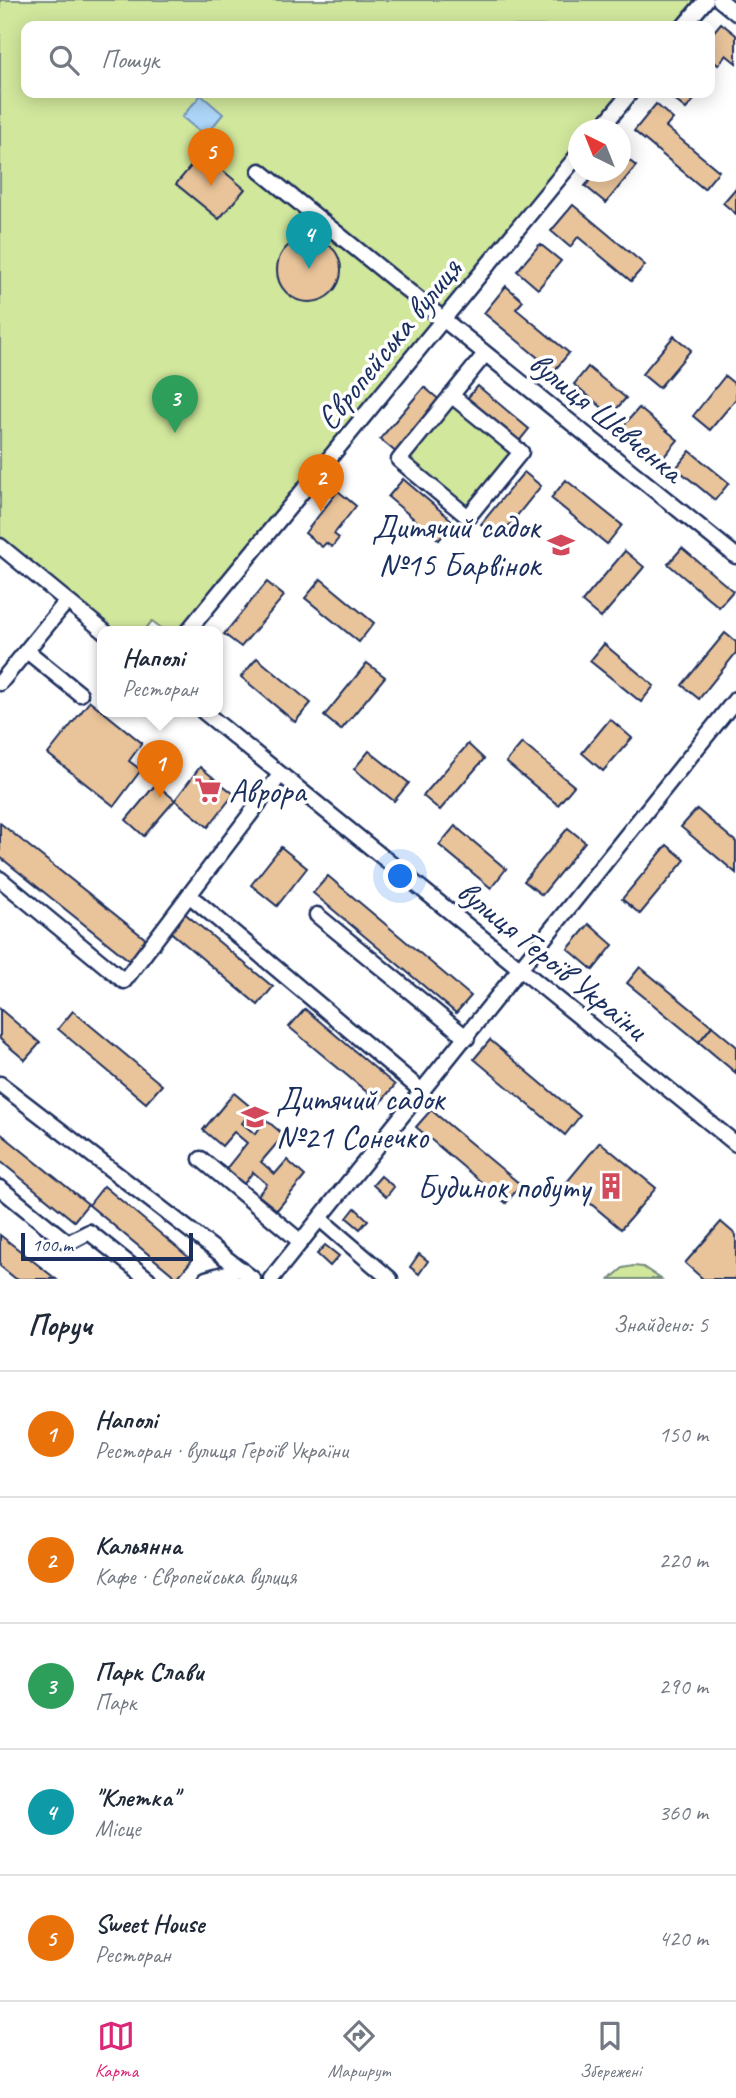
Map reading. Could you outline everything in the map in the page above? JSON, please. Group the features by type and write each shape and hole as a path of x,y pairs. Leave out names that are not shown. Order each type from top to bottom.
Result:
{"street":[{"path":"688,21 706,0"},
{"path":"720,0 736,13"},
{"path":"609,119 626,98"},
{"name":"Європейська вулиця","path":"192,626 568,168"},
{"name":"вулиця Шевченка","path":"260,171 736,556"},
{"path":"451,395 521,452 468,517 399,460 451,395 485,354"},
{"path":"0,546 98,626"},
{"path":"0,683 67,601"},
{"path":"27,651 80,694"},
{"path":"271,1279 522,970 736,699"},
{"name":"вулиця Героїв України","path":"210,717 736,1144"},
{"path":"0,879 124,981 280,775"},
{"path":"189,895 423,1091"},
{"path":"317,915 467,1038"},
{"path":"0,1084 253,1279"},
{"path":"201,1159 302,1242"},
{"path":"0,1188 68,1243 89,1232 148,1279"},
{"path":"320,1219 390,1279"},
{"path":"206,1279 241,1269"}],"green space":[{"path":"0,0 706,0 688,21 21,21 21,98 626,98 608,119 568,119 568,167 192,626 159,626 152,621 148,626 98,626 0,546"},
{"path":"451,402 509,447 511,458 469,505 464,505 409,458"},
{"path":"643,1267 661,1279 610,1279 623,1268"}],"water":[{"path":"198,98 204,98 223,114 205,136 182,117"}],"building":[{"path":"721,23 736,35 736,63 726,55 718,65 715,62 715,30"},
{"path":"672,98 696,98 686,109"},
{"path":"656,104 673,119 666,127 719,171 704,189 634,131"},
{"path":"202,153 245,189 219,219 176,184"},
{"path":"589,182 623,182 606,203 585,186"},
{"path":"736,188 736,214 723,203"},
{"path":"573,205 645,265 631,281 578,237 570,247 551,231"},
{"path":"303,238 315,238 332,247 339,258 339,282 332,293 315,302 303,302 291,297 282,288 277,276 277,264 282,252 291,243"},
{"path":"540,244 561,261 538,289 517,271"},
{"path":"506,286 523,301 516,309 569,353 554,371 484,313"},
{"path":"674,336 691,350 659,388 642,374"},
{"path":"588,367 626,398 611,415 574,384"},
{"path":"725,376 736,385 736,399 710,430 693,416"},
{"path":"478,386 529,429 516,445 464,402"},
{"path":"424,387 442,402 398,454 380,439"},
{"path":"639,408 678,440 662,459 623,426"},
{"path":"690,451 729,483 715,500 676,468"},
{"path":"524,472 541,486 499,538 481,524"},
{"path":"403,479 454,522 439,540 388,497"},
{"path":"566,480 622,525 607,544 551,498"},
{"path":"338,491 356,506 334,534 339,538 332,547 326,543 322,547 305,533"},
{"path":"682,548 733,591 719,607 668,564"},
{"path":"625,551 644,567 601,618 582,602"},
{"path":"321,579 374,623 359,642 305,598"},
{"path":"267,582 284,596 241,647 224,634"},
{"path":"725,633 736,642 736,653 699,699 682,685"},
{"path":"604,644 654,686 641,702 590,661"},
{"path":"257,658 311,703 295,722 241,677"},
{"path":"367,663 385,677 341,730 324,716"},
{"path":"90,701 97,707 97,717 110,717 142,743 129,761 141,770 114,806 48,754"},
{"path":"610,719 632,738 603,771 582,753"},
{"path":"522,743 574,786 558,805 506,762"},
{"path":"468,744 484,759 440,810 423,796"},
{"path":"369,751 409,783 394,801 354,769"},
{"path":"200,767 234,794 208,827 175,800"},
{"path":"156,784 175,800 144,836 126,820"},
{"path":"697,809 736,842 736,873 681,827"},
{"path":"0,823 147,940 130,961 0,857"},
{"path":"455,826 506,869 491,888 439,845"},
{"path":"568,828 585,842 542,895 524,881"},
{"path":"667,845 685,860 640,914 622,899"},
{"path":"281,847 307,868 277,906 251,885"},
{"path":"328,876 471,996 456,1013 313,893"},
{"path":"182,911 273,987 258,1005 167,929"},
{"path":"589,924 613,945 593,970 568,949"},
{"path":"640,967 712,1026 699,1042 627,983"},
{"path":"0,1009 40,1043 25,1060 0,1039"},
{"path":"305,1009 395,1085 380,1103 289,1027"},
{"path":"73,1011 162,1085 146,1103 58,1029"},
{"path":"712,1026 736,1046 736,1073 699,1042"},
{"path":"490,1040 580,1116 565,1135 474,1059"},
{"path":"234,1093 253,1109 242,1123 255,1134 266,1120 284,1135 261,1162 275,1174 287,1160 305,1176 277,1210 258,1195 267,1184 253,1172 243,1185 225,1170 247,1143 234,1132 222,1146 203,1130"},
{"path":"431,1110 521,1185 506,1203 416,1127"},
{"path":"0,1133 88,1204 74,1221 0,1161"},
{"name":"Будинок побуту","path":"600,1142 656,1188 621,1229 566,1183"},
{"path":"381,1176 394,1187 386,1197 373,1185"},
{"path":"104,1186 192,1260 177,1278 89,1205"},
{"path":"355,1208 368,1220 360,1229 347,1218"},
{"path":"721,1222 736,1235 736,1279 703,1279 685,1263"},
{"path":"0,1235 56,1279 16,1279 0,1266"},
{"path":"325,1245 339,1256 330,1266 317,1254"},
{"path":"419,1254 428,1261 419,1274 410,1267"}],"place":[{"name":"Sweet House","path":"211,186"},
{"name":"\"Клетка\"","path":"309,269"},
{"name":"Парк Слави","path":"175,433"},
{"name":"Кальянна","path":"321,512"},
{"name":"Дитячий садок №15 Барвінок","path":"561,545"},
{"name":"Аврора","path":"208,790"},
{"name":"Наполі","path":"160,798"},
{"name":"Дитячий садок №21 Сонечко","path":"255,1117"},
{"name":"Будинок побуту","path":"611,1186"}]}
